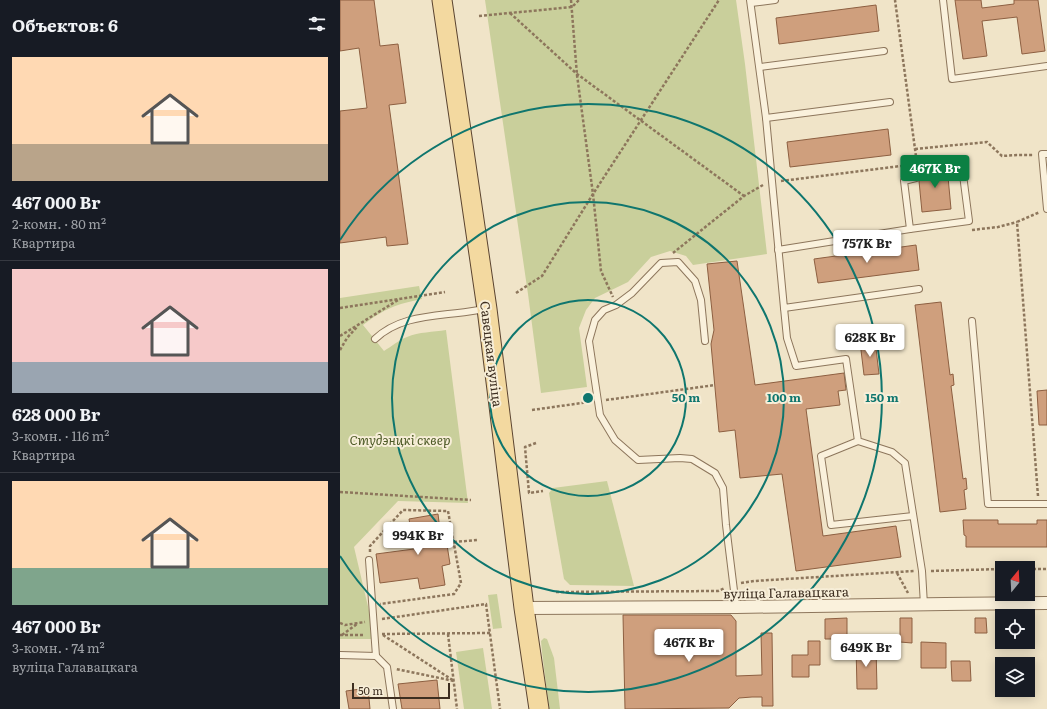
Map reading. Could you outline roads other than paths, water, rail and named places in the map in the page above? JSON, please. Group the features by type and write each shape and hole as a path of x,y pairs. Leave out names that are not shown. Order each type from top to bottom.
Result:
{"main road":[{"name":"Савецкая вуліца","path":"442,0 487,309 524,608 539,709"}],"street":[{"name":"вуліца Галавацкага","path":"524,608 1047,603"}],"lane":[{"path":"775,0 751,2 766,118 787,338 796,366 846,359 858,441"},
{"path":"943,0 952,79 1047,66"},
{"path":"760,67 884,51"},
{"path":"766,118 890,102"},
{"path":"1045,154 1047,209"},
{"path":"778,250 969,221 963,175"},
{"path":"910,229 904,181 916,178"},
{"path":"705,341 701,300 695,280 678,262 661,263 632,293 616,305 604,310 595,320 589,341 600,415 616,440 638,460 680,458 692,459 715,474 723,488 736,607"},
{"path":"784,308 919,290"},
{"path":"375,339 393,326 410,319 487,309"},
{"path":"972,321 988,504 1047,504"},
{"path":"913,516 831,524 821,456 858,441 892,452 905,463 922,571 924,605"},
{"path":"370,560 376,656 386,667 393,709"},
{"path":"340,655 376,656"}],"park label":[{"name":"Студэнцкі сквер","path":"400,439"}]}
